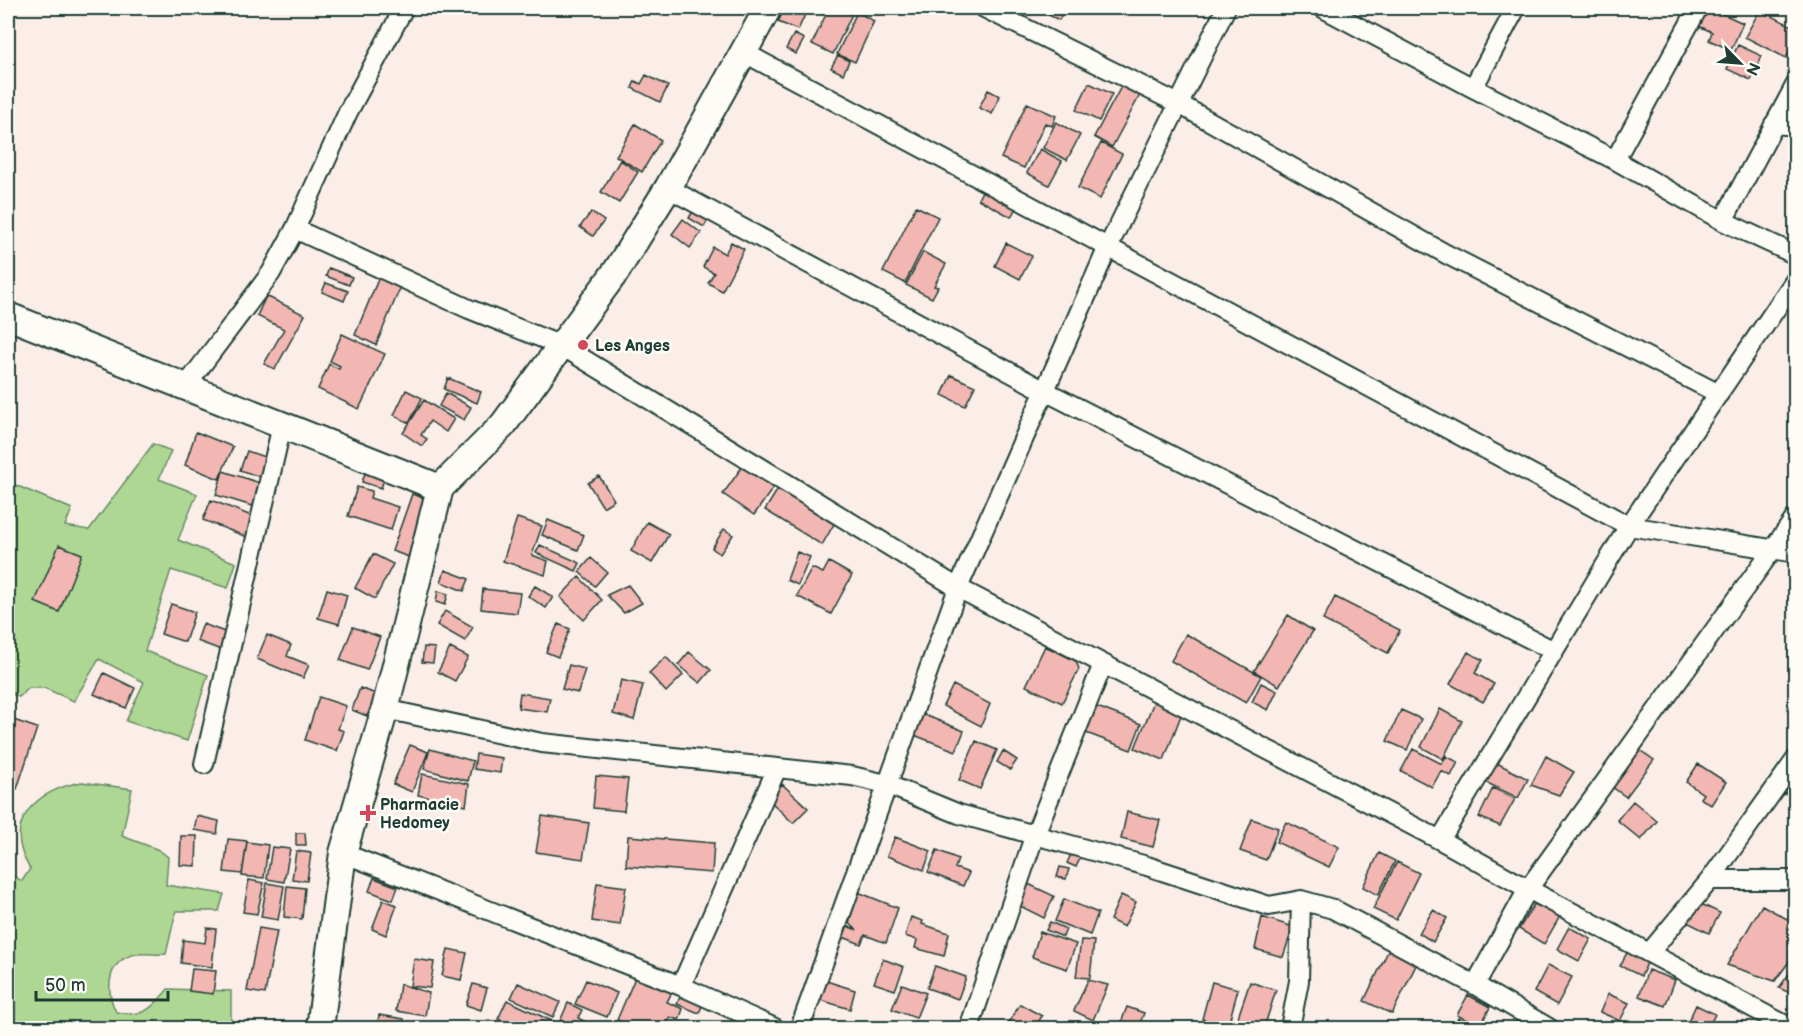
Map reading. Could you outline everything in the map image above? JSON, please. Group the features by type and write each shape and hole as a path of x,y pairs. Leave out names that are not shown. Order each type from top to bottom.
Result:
{"street":[{"path":"186,386 271,273 295,229 348,112 404,8"},
{"path":"320,1029 343,853 385,709 441,488 503,426 617,270 668,188 768,8"},
{"path":"984,8 1179,104 1446,254 1719,394"},
{"path":"800,1029 958,588 1043,390 1108,247 1226,8"},
{"path":"1323,8 1615,160 1724,221 1796,255"},
{"path":"1473,88 1516,8"},
{"path":"1615,160 1698,8"},
{"path":"742,52 1629,526 1796,553"},
{"path":"1724,221 1796,84"},
{"path":"1774,124 1796,126"},
{"path":"668,188 1043,390 1554,651"},
{"path":"295,229 469,309 562,346 958,588 1440,840 1791,1029"},
{"path":"1440,840 1629,526 1796,279"},
{"path":"8,316 441,488"},
{"path":"204,764 282,425"},
{"path":"1475,985 1528,889 1796,517"},
{"path":"969,1029 1034,837 1103,664"},
{"path":"385,709 542,743 852,776 886,784 959,814 1034,837 1147,866 1269,906 1301,900 1333,909 1475,985 1549,1029"},
{"path":"1650,952 1710,880 1796,759"},
{"path":"681,986 777,768"},
{"path":"343,853 681,986 776,1029"},
{"path":"1710,880 1796,880"},
{"path":"1290,1029 1299,981 1302,945 1301,900"}],"green space":[{"path":"153,444 171,451 159,479 197,494 178,540 236,563 228,588 171,570 145,651 208,675 187,741 126,721 144,682 99,659 74,701 44,688 29,688 19,697 8,692 8,482 72,509 65,526 89,530"},
{"path":"82,782 132,789 122,836 159,850 168,857 166,885 224,894 219,911 176,911 166,954 136,954 117,964 110,979 111,996 116,1012 140,1013 157,1002 168,989 231,991 231,1028 8,1028 8,873 22,881 30,869 22,852 19,837 22,823 28,811 50,792"}],"building":[{"path":"785,8 808,8 798,30 778,22"},
{"path":"829,8 839,8 852,14 833,54 812,44"},
{"path":"1034,8 1065,8 1059,20"},
{"path":"1701,8 1710,8 1743,23 1731,50 1709,40 1712,32 1694,24"},
{"path":"1760,10 1796,28 1796,40 1786,58 1745,37"},
{"path":"857,12 874,21 855,62 837,54"},
{"path":"794,34 804,39 796,54 786,49"},
{"path":"1738,45 1762,56 1751,80 1727,69"},
{"path":"838,55 849,61 843,74 831,68"},
{"path":"646,75 668,86 660,102 632,88 635,81 641,84"},
{"path":"1089,83 1112,94 1099,121 1076,110"},
{"path":"1122,85 1140,95 1112,147 1094,137"},
{"path":"988,90 1000,96 992,114 979,108"},
{"path":"1027,103 1056,116 1052,126 1045,123 1024,168 1001,158"},
{"path":"1056,122 1080,135 1067,160 1043,148"},
{"path":"635,124 661,140 642,172 616,156"},
{"path":"1101,143 1122,154 1100,199 1078,188"},
{"path":"1040,149 1062,161 1049,185 1027,173"},
{"path":"620,160 638,172 619,203 601,192"},
{"path":"986,184 1019,202 1011,217 978,199"},
{"path":"696,206 711,215 704,227 689,218"},
{"path":"916,206 938,217 905,283 883,272"},
{"path":"591,212 604,221 593,236 580,227"},
{"path":"683,219 701,233 690,248 672,234"},
{"path":"731,242 744,249 722,291 708,283 714,273 703,267 713,247 725,254"},
{"path":"1006,243 1032,256 1020,279 995,266"},
{"path":"923,252 946,264 934,286 938,287 932,298 906,285"},
{"path":"329,268 352,277 349,285 326,276"},
{"path":"379,277 401,286 376,345 355,335"},
{"path":"326,283 348,291 344,301 322,292"},
{"path":"266,296 305,315 275,369 264,364 284,329 257,316"},
{"path":"342,334 385,354 359,409 318,389 329,364 339,369 340,366 330,361"},
{"path":"951,375 975,386 965,406 942,395"},
{"path":"448,378 481,392 477,403 444,389"},
{"path":"406,390 422,398 409,423 394,415"},
{"path":"446,393 471,407 464,420 439,406"},
{"path":"424,400 454,419 446,432 430,421 421,435 427,439 422,446 403,433"},
{"path":"196,432 233,447 219,479 185,465"},
{"path":"247,451 276,461 269,480 240,470"},
{"path":"368,465 387,471 381,488 362,482"},
{"path":"742,467 773,488 754,515 723,494"},
{"path":"223,471 269,486 262,509 216,495"},
{"path":"599,476 614,500 603,507 588,483"},
{"path":"357,487 372,491 370,498 398,507 391,530 348,516"},
{"path":"778,489 834,524 822,545 765,510"},
{"path":"412,494 429,500 409,557 392,551"},
{"path":"211,500 254,517 247,537 203,520"},
{"path":"517,518 542,526 532,555 548,561 545,575 503,561"},
{"path":"548,520 584,535 578,550 542,535"},
{"path":"647,522 669,534 652,563 631,551"},
{"path":"724,529 733,535 720,554 712,548"},
{"path":"59,545 82,554 59,612 35,602"},
{"path":"540,545 580,563 576,571 536,553"},
{"path":"797,552 810,557 798,585 787,580"},
{"path":"373,554 393,564 375,599 355,588"},
{"path":"591,558 607,572 595,586 579,572"},
{"path":"829,562 852,575 831,614 797,596 812,568 823,573"},
{"path":"445,570 469,579 464,591 441,582"},
{"path":"579,577 602,600 584,620 560,597"},
{"path":"628,585 642,603 624,613 607,595"},
{"path":"535,586 553,597 546,608 528,596"},
{"path":"327,589 347,595 339,624 318,618"},
{"path":"483,589 520,593 517,613 481,609"},
{"path":"438,591 448,594 445,605 436,602"},
{"path":"1335,597 1400,630 1388,653 1323,620"},
{"path":"171,604 195,612 185,642 161,634"},
{"path":"445,611 473,627 465,641 437,625"},
{"path":"1288,615 1313,631 1279,686 1254,671"},
{"path":"203,624 230,634 224,651 197,641"},
{"path":"558,624 570,629 558,657 546,652"},
{"path":"353,627 380,637 367,670 340,660"},
{"path":"1186,634 1261,676 1246,703 1171,661"},
{"path":"267,635 291,645 287,656 309,665 303,678 257,659"},
{"path":"1045,646 1076,661 1079,669 1062,703 1026,686"},
{"path":"424,647 435,648 433,663 422,662"},
{"path":"450,648 468,657 455,681 438,672"},
{"path":"689,652 711,670 700,683 678,665"},
{"path":"1468,652 1483,660 1475,673 1494,684 1483,702 1450,684"},
{"path":"666,657 683,675 666,692 649,673"},
{"path":"569,665 585,669 578,693 562,689"},
{"path":"104,673 135,688 126,708 94,694"},
{"path":"621,680 643,685 634,720 613,714"},
{"path":"1261,683 1277,691 1268,710 1252,702"},
{"path":"953,685 990,704 981,726 943,706"},
{"path":"360,688 376,694 367,716 352,710"},
{"path":"520,693 550,698 547,712 518,708"},
{"path":"319,697 346,706 338,729 344,731 337,751 305,740"},
{"path":"1155,699 1183,710 1164,760 1135,748"},
{"path":"1092,705 1141,724 1131,750 1081,731"},
{"path":"1440,709 1462,721 1443,759 1421,747"},
{"path":"1401,710 1421,719 1407,750 1387,741"},
{"path":"922,714 964,731 956,751 914,735"},
{"path":"8,718 37,728 17,789 8,786"},
{"path":"976,741 997,750 980,789 959,780"},
{"path":"410,745 428,752 412,792 393,784"},
{"path":"430,749 473,761 468,781 424,769"},
{"path":"1413,749 1442,764 1446,756 1458,762 1451,776 1441,771 1432,787 1401,771"},
{"path":"1638,749 1654,760 1626,797 1611,786"},
{"path":"1003,751 1017,760 1010,770 997,762"},
{"path":"476,754 502,758 500,773 474,769"},
{"path":"1546,756 1574,772 1559,795 1531,785"},
{"path":"1489,759 1528,779 1518,798 1479,779"},
{"path":"1698,764 1726,782 1711,805 1700,798 1703,794 1686,782"},
{"path":"422,774 469,784 466,806 418,795"},
{"path":"596,776 628,779 624,811 593,808"},
{"path":"1787,778 1796,779 1796,795 1785,794"},
{"path":"782,784 808,808 793,823 768,799"},
{"path":"1493,788 1515,799 1500,826 1479,817"},
{"path":"1633,801 1657,821 1641,840 1617,820"},
{"path":"1127,812 1160,820 1153,847 1121,839"},
{"path":"197,816 219,821 217,834 194,830"},
{"path":"542,816 589,823 583,859 536,852"},
{"path":"1252,819 1278,828 1266,860 1240,851"},
{"path":"1286,822 1339,847 1329,867 1276,842"},
{"path":"296,833 305,833 306,845 296,845"},
{"path":"181,836 197,836 196,866 180,865"},
{"path":"628,836 714,843 712,873 626,866"},
{"path":"895,837 931,851 924,870 887,856"},
{"path":"228,839 247,841 242,874 224,872"},
{"path":"247,842 268,845 264,878 242,876"},
{"path":"272,847 290,849 284,882 267,879"},
{"path":"937,850 958,859 955,868 969,873 963,886 928,872"},
{"path":"1073,850 1082,854 1076,867 1067,863"},
{"path":"296,851 311,853 307,881 292,879"},
{"path":"1379,853 1395,861 1378,895 1363,887"},
{"path":"1397,862 1419,873 1396,920 1373,909"},
{"path":"1060,867 1069,869 1066,879 1057,877"},
{"path":"374,878 398,887 393,900 369,891"},
{"path":"249,880 264,883 257,914 243,912"},
{"path":"1024,882 1054,896 1044,918 1014,903"},
{"path":"267,883 284,886 278,920 261,917"},
{"path":"597,883 626,887 620,925 592,921"},
{"path":"287,886 305,888 302,919 284,917"},
{"path":"858,892 898,908 886,943 865,935 861,944 843,937 847,926 857,930 849,923"},
{"path":"1121,895 1136,902 1124,927 1110,920"},
{"path":"1064,899 1098,913 1090,935 1055,921"},
{"path":"383,900 397,905 386,935 372,929"},
{"path":"1697,902 1720,913 1709,933 1687,922"},
{"path":"1534,904 1560,916 1544,944 1519,929"},
{"path":"1762,905 1796,924 1796,952 1775,981 1727,965"},
{"path":"1433,910 1447,918 1433,942 1419,933"},
{"path":"911,917 923,921 922,924 949,933 944,956 915,948 917,940 905,936"},
{"path":"1262,917 1293,927 1283,957 1255,949"},
{"path":"1050,922 1066,929 1063,937 1046,930"},
{"path":"1569,927 1591,939 1579,961 1557,949"},
{"path":"207,928 216,929 212,967 181,963 183,940 205,943"},
{"path":"259,928 277,931 265,994 247,991"},
{"path":"1040,932 1076,944 1067,969 1032,957"},
{"path":"1081,940 1094,941 1090,978 1076,977"},
{"path":"1391,945 1419,959 1392,1014 1364,1001"},
{"path":"448,949 467,953 461,980 442,976"},
{"path":"1629,949 1649,959 1641,976 1620,966"},
{"path":"414,959 434,962 430,988 410,986"},
{"path":"883,959 904,967 895,990 874,983"},
{"path":"1796,964 1796,996 1779,988"},
{"path":"1548,965 1572,977 1557,1005 1534,992"},
{"path":"935,966 966,977 958,999 927,988"},
{"path":"192,969 216,971 213,994 189,991"},
{"path":"1648,970 1675,980 1665,1006 1639,996"},
{"path":"637,973 675,986 667,1002 683,1009 679,1020 670,1017 665,1028 636,1028 617,1020"},
{"path":"586,980 617,993 607,1017 575,1004"},
{"path":"823,980 855,990 850,1009 817,999"},
{"path":"1088,980 1108,985 1093,1020 1074,1011"},
{"path":"1212,982 1238,989 1228,1026 1202,1019"},
{"path":"1250,982 1276,990 1264,1028 1237,1020"},
{"path":"518,983 560,1002 553,1017 511,998"},
{"path":"400,984 429,993 425,1016 396,1011"},
{"path":"473,984 487,988 481,1010 466,1005"},
{"path":"902,984 926,993 916,1018 892,1009"},
{"path":"682,992 704,1001 699,1013 677,1004"},
{"path":"1608,994 1629,1003 1620,1021 1600,1012"},
{"path":"1468,995 1490,1007 1480,1027 1457,1015"},
{"path":"507,1000 556,1023 554,1028 520,1028 498,1019"},
{"path":"568,1003 582,1010 578,1018 586,1022 583,1028 557,1028"},
{"path":"1020,1004 1042,1016 1035,1028 1006,1028"},
{"path":"1696,1005 1715,1014 1708,1028 1686,1026"},
{"path":"1127,1007 1144,1013 1138,1028 1119,1028"},
{"path":"379,1015 404,1019 403,1028 377,1028"},
{"path":"1458,1018 1477,1028 1453,1028"}],"place":[{"name":"Les Anges","path":"583,345"},
{"name":"Pharmacie Hedomey","path":"368,813"}]}
